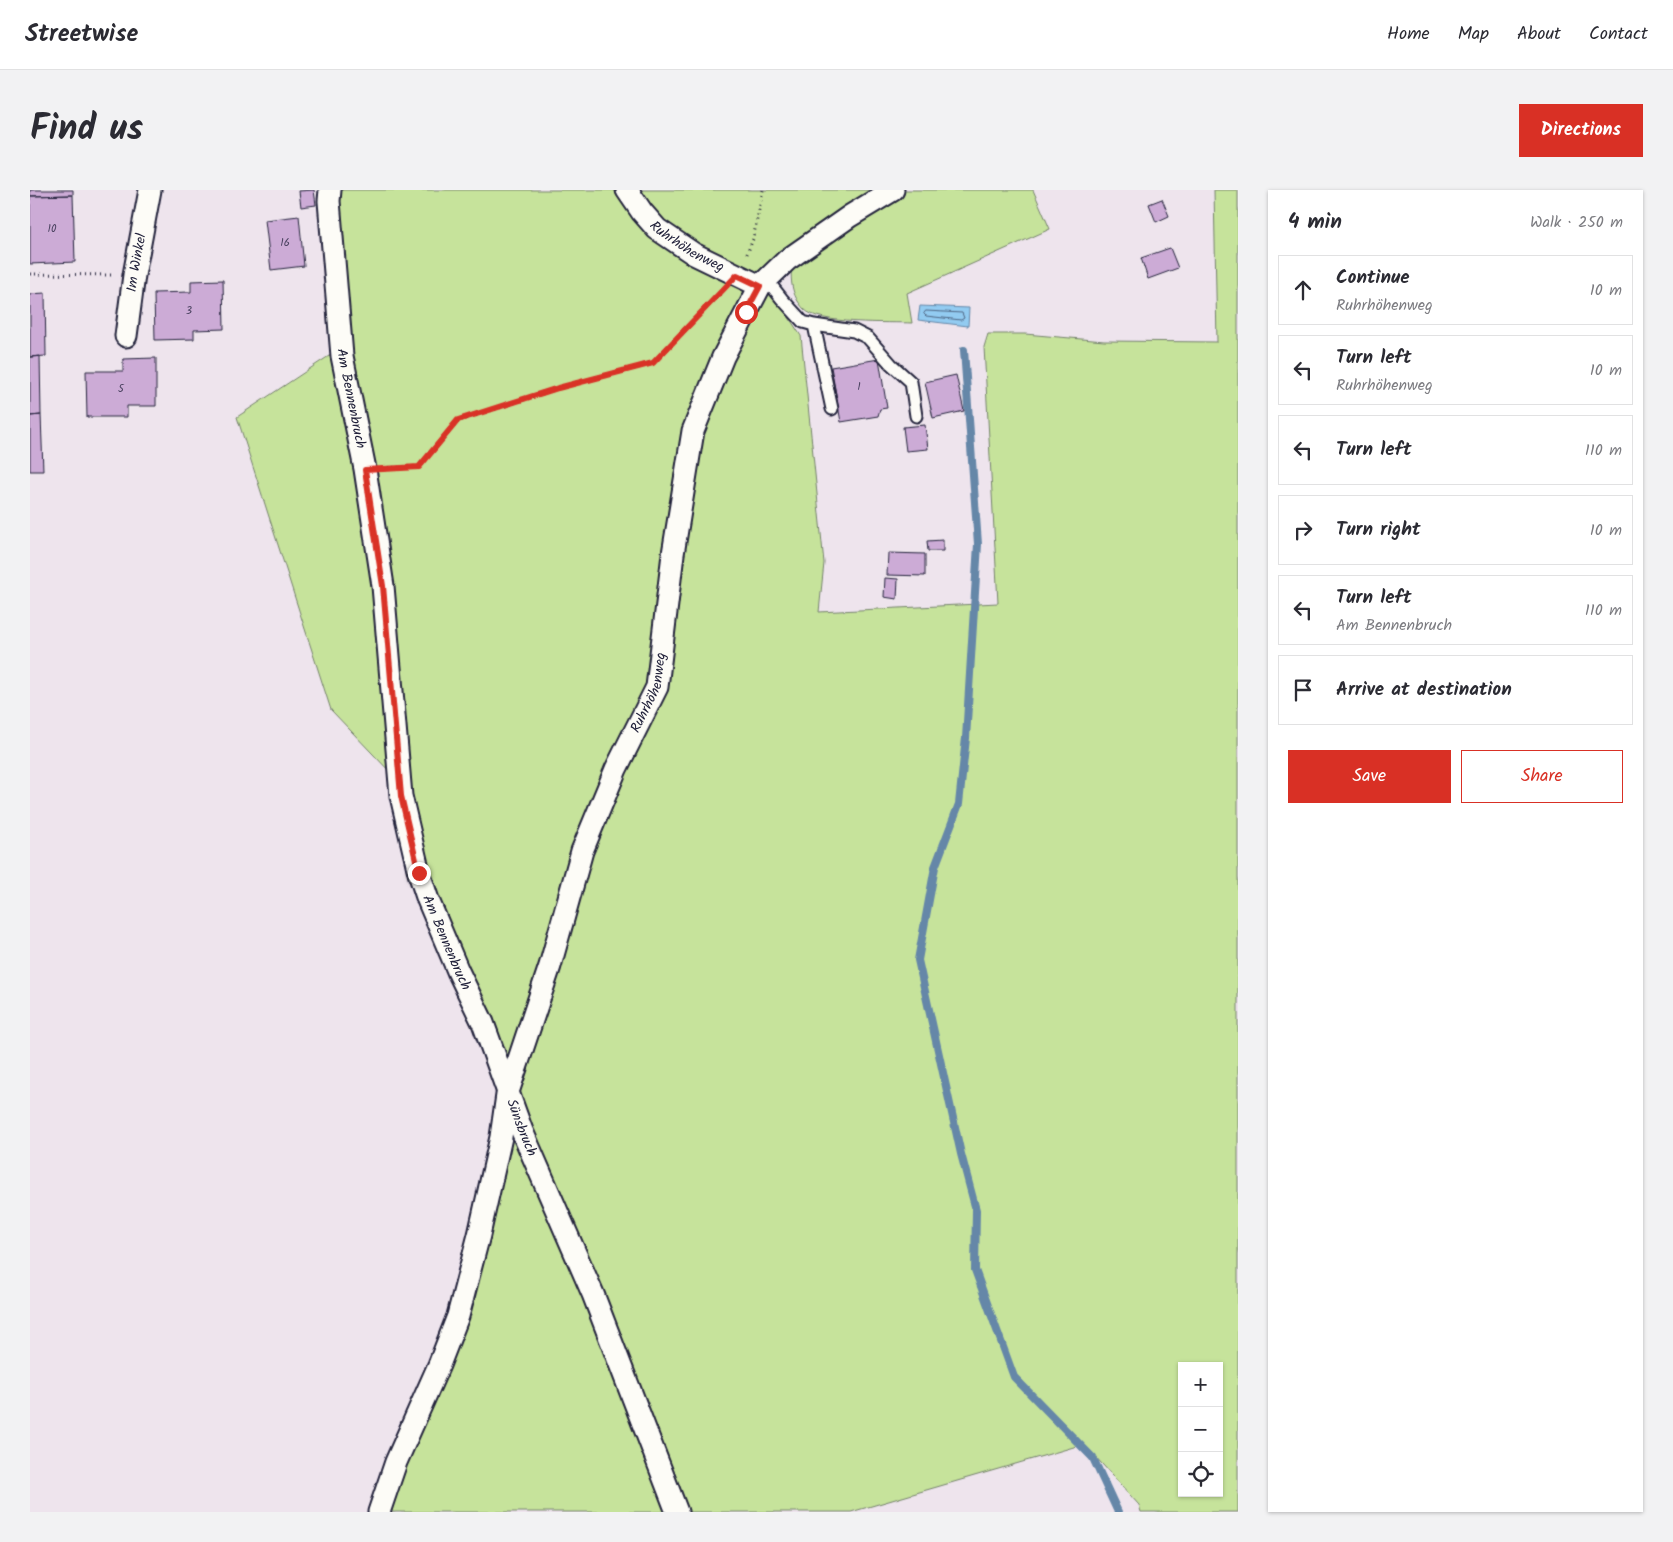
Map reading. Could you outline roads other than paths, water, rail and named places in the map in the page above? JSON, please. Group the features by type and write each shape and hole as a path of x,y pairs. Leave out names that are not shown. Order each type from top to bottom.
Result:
{"street":[{"name":"Im Winkel","path":"126,336 134,275 150,190"},
{"name":"Am Bennenbruch","path":"330,190 342,356 365,470 383,586 401,796 412,846 428,900 458,971 483,1023 508,1095"},
{"name":"Ruhrhöhenweg","path":"627,190 656,229 694,254 737,275 764,283"},
{"name":"Ruhrhöhenweg","path":"508,1095 550,966 582,851 616,769 657,687 673,554 693,431 723,357 764,283 787,260 850,216 893,190"},
{"name":"Sünsbruch","path":"379,1512 396,1462 439,1365 458,1316 479,1235 501,1137 508,1095"},
{"name":"Sünsbruch","path":"508,1095 593,1294 677,1512"}],"lane":[{"path":"764,283 803,322 854,331 868,338 891,364 911,382 916,416"},
{"path":"814,325 832,409"}],"water":[{"path":"920,306 969,308 968,326 918,320"}],"waterway":[{"path":"964,350 978,544 966,738 959,804 935,867 918,960 961,1154 976,1210 975,1270 1014,1377 1093,1458 1118,1512"}]}
